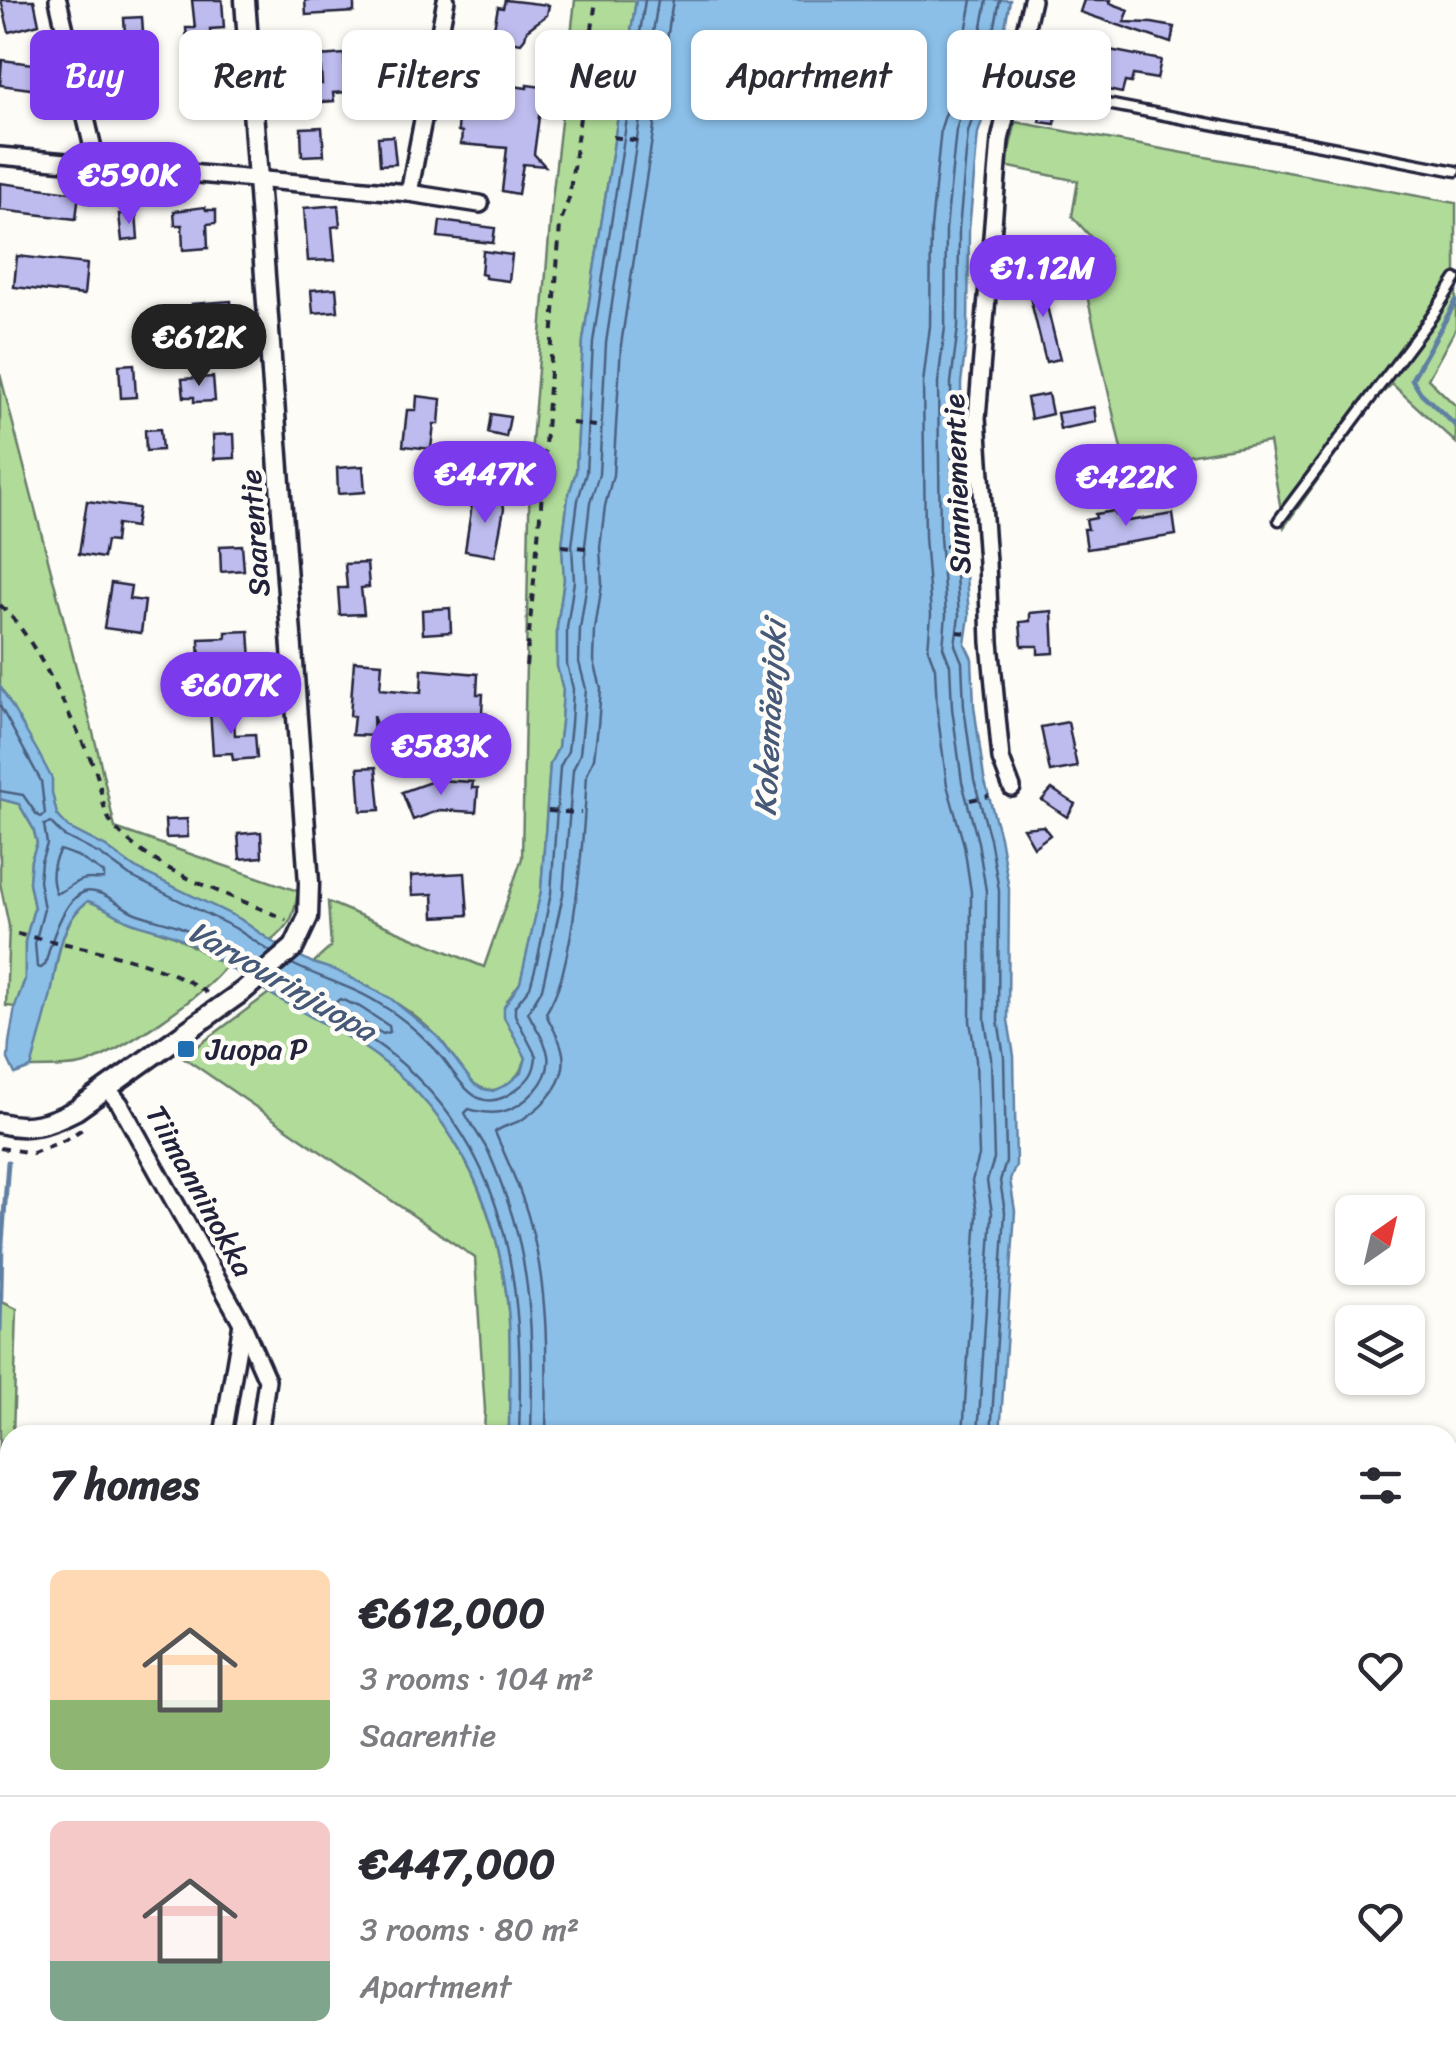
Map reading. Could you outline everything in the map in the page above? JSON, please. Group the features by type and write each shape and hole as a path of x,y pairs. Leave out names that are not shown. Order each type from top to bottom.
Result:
{"street":[{"path":"58,0 98,164"},
{"name":"Saarentie","path":"0,1123 31,1127 76,1110 243,991 294,947 308,917 309,883 245,0"},
{"path":"408,193 446,0"},
{"name":"Sunniementie","path":"1025,30 1032,0"},
{"name":"Sunniementie","path":"1004,120 977,418 995,700 1001,758 1012,788"},
{"path":"0,156 408,193 480,204"},
{"name":"Tiimanninokka","path":"107,1088 120,1104 242,1323 267,1380 260,1425"},
{"name":"Tiimanninokka","path":"225,1425 242,1323"}],"lane":[{"path":"1111,105 1456,171"},
{"path":"1279,520 1456,279"}],"path":[{"path":"526,666 560,224 569,198 596,0"},
{"path":"613,137 640,141"},
{"path":"572,422 604,427"},
{"path":"945,546 963,545"},
{"path":"562,546 586,548"},
{"path":"0,605 42,664 73,723 96,772 105,813 115,828 156,860 304,929"},
{"path":"957,632 967,632"},
{"path":"970,800 989,796"},
{"path":"548,811 581,813"},
{"path":"17,934 147,965 203,989 222,1006"}],"green space":[{"path":"575,0 636,0 631,30 572,30"},
{"path":"561,120 617,120 583,341 576,472 568,497 562,546 564,580 557,627 557,666 563,690 561,723 558,748 550,764 541,891 520,983 507,1001 504,1017 526,1058 509,1084 488,1090 469,1079 440,1039 397,1003 313,963 331,947 328,902 484,967 522,858 530,467"},
{"path":"1016,122 1456,203 1456,328 1428,379 1456,406 1456,443 1392,384 1374,401 1284,527 1269,442 1125,467 1079,259 1108,256 1072,216 1078,181 1005,166"},
{"path":"0,374 115,828 298,891 291,919 271,941 240,919 135,868 69,828 57,815 51,779 0,686"},
{"path":"0,799 19,804 37,843 29,882 34,908 25,942 25,979 15,1007 6,1006 9,926 0,883"},
{"path":"88,901 127,920 175,936 226,966 181,1007 101,1057 73,1067 31,1068 65,932"},
{"path":"269,993 375,1055 431,1108 471,1172 497,1244 510,1334 509,1425 484,1425 475,1258 183,1057"},
{"path":"0,1301 17,1309 13,1425 0,1425"}],"water":[{"path":"636,0 1010,0 1004,30 947,30 947,120 982,120 969,230 968,328 961,383 963,536 969,616 965,644 972,659 984,778 1009,889 1008,1020 1014,1056 1016,1165 1010,1180 1015,1211 1001,1425 509,1425 509,1320 497,1244 472,1173 432,1110 406,1081 351,1039 180,938 129,921 88,901 66,929 31,1068 15,1074 8,1059 15,1007 25,979 25,942 34,908 29,882 37,843 19,804 0,799 0,686 52,779 57,815 69,828 135,868 240,919 271,941 390,998 438,1037 474,1084 483,1089 493,1091 522,1072 526,1058 504,1017 504,1007 520,983 541,891 550,764 558,748 561,723 563,690 557,666 557,627 564,580 562,546 568,497 576,472 583,341 617,120 671,120 671,30 631,30"}],"building":[{"path":"1,0 34,0 39,24 9,32"},
{"path":"192,0 222,0 224,28 186,30 195,28"},
{"path":"305,0 354,0 354,12 306,15"},
{"path":"505,0 549,5 547,15 527,30 521,43 515,42 515,30 494,30 498,7 503,8"},
{"path":"1084,0 1111,0 1110,3 1129,10 1124,22 1174,27 1171,43 1080,12"},
{"path":"142,17 143,30 125,30 124,18"},
{"path":"1111,50 1161,60 1157,79 1133,75 1131,83 1125,82 1122,93 1111,91"},
{"path":"342,54 342,92 333,93 334,101 322,102 322,56"},
{"path":"2,60 30,64 30,89 0,85"},
{"path":"515,86 535,86 535,120 539,120 534,154 545,166 523,164 518,194 502,191 507,148 461,144 459,120 515,120"},
{"path":"322,127 324,155 302,156 301,128"},
{"path":"393,136 396,164 380,165 378,137"},
{"path":"0,183 79,193 76,219 0,210"},
{"path":"338,205 340,226 332,227 335,260 308,261 304,208"},
{"path":"205,207 216,210 216,223 207,224 208,248 183,250 182,225 175,225 174,211"},
{"path":"136,213 138,239 122,241 119,214"},
{"path":"440,221 495,228 493,243 438,237"},
{"path":"483,251 512,255 509,281 481,274"},
{"path":"17,256 87,264 84,295 14,287"},
{"path":"1040,278 1060,359 1046,362 1026,281"},
{"path":"336,288 338,311 313,313 311,290"},
{"path":"231,301 232,319 193,321 192,304"},
{"path":"134,364 136,397 121,398 119,365"},
{"path":"213,377 215,401 194,402 194,397 184,397 182,379"},
{"path":"1048,394 1052,414 1031,419 1027,398"},
{"path":"417,396 441,399 431,449 403,446 407,410 416,410"},
{"path":"1094,407 1096,422 1060,429 1057,413"},
{"path":"491,414 510,417 506,437 488,433"},
{"path":"160,429 162,450 146,451 145,430"},
{"path":"234,434 235,458 214,459 213,435"},
{"path":"363,466 365,492 338,494 337,468"},
{"path":"473,497 503,501 495,556 465,551"},
{"path":"87,501 138,508 135,527 117,524 115,542 106,541 103,558 79,554"},
{"path":"1114,511 1115,515 1127,513 1128,521 1173,514 1176,535 1087,549 1086,520"},
{"path":"242,545 244,570 221,572 220,546"},
{"path":"367,563 369,587 361,588 364,614 340,615 338,588 347,588 345,564"},
{"path":"111,583 131,586 129,599 145,601 141,633 104,628"},
{"path":"450,608 451,632 423,634 422,610"},
{"path":"1052,611 1054,653 1038,654 1038,646 1022,646 1020,622 1030,621 1030,613"},
{"path":"249,631 251,660 200,663 199,639 226,638 226,632"},
{"path":"354,661 382,663 380,689 421,693 422,669 478,674 477,694 483,694 482,713 487,714 481,751 444,748 445,741 436,740 437,721 409,718 408,739 381,737 373,716 374,736 352,735"},
{"path":"233,708 235,735 255,734 257,758 233,760 232,753 213,754 210,710"},
{"path":"1068,722 1077,767 1050,772 1041,727"},
{"path":"376,767 380,810 361,811 358,768"},
{"path":"436,780 473,782 472,788 478,788 476,812 440,810 413,820 402,792"},
{"path":"1052,789 1075,804 1067,817 1042,800"},
{"path":"187,819 188,837 166,838 165,820"},
{"path":"1043,826 1050,835 1034,847 1023,828"},
{"path":"261,832 262,857 240,859 238,834"},
{"path":"465,873 468,915 434,917 433,894 412,895 411,876"}],"waterway":[{"path":"1456,301 1412,379 1420,392 1456,426"},
{"path":"0,1330 8,1162"},
{"path":"0,1472 0,1501"}],"place":[{"name":"Juopa P","path":"186,1049"}],"water label":[{"name":"Kokemäenjoki","path":"770,718"},
{"name":"Varvourinjuopa","path":"282,981"}]}
